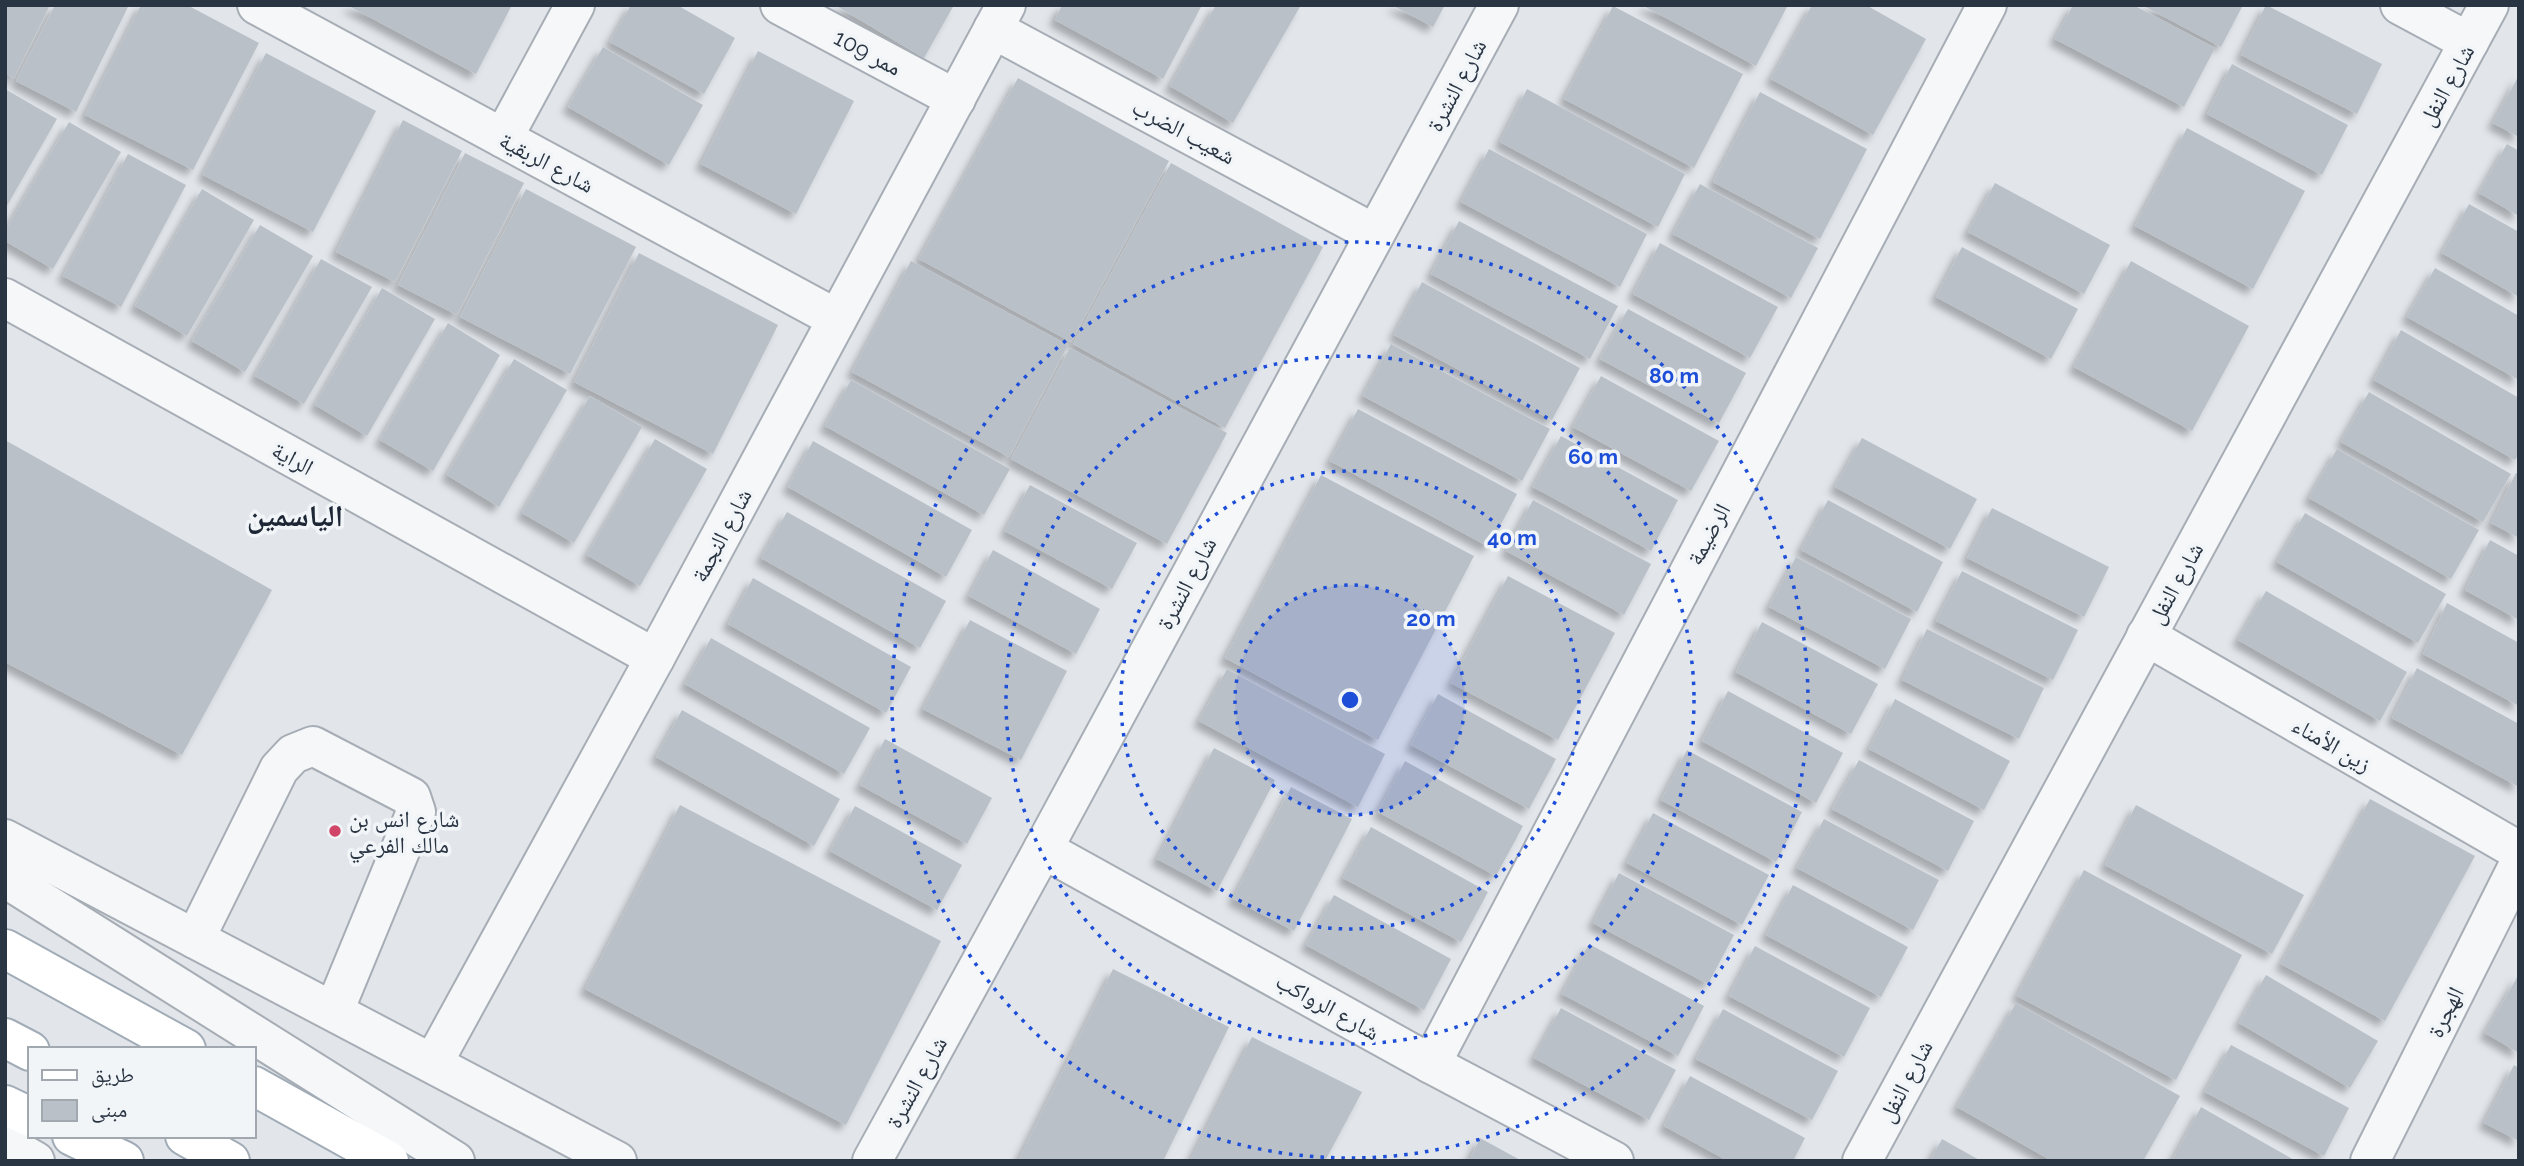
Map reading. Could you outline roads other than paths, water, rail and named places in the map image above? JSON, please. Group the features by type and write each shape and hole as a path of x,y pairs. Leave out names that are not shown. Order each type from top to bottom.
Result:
{"main road":[{"path":"5,949 182,1047"},
{"path":"5,1038 28,1050"},
{"path":"256,1087 388,1161"},
{"path":"5,1105 28,1116"},
{"path":"76,1138 124,1161"},
{"path":"189,1138 230,1161"}],"street":[{"name":"شارع الربقية","path":"257,5 837,319"},
{"path":"503,138 575,5"},
{"name":"ممر 109","path":"780,5 956,99"},
{"name":"شارع النشرة","path":"872,1161 1499,5"},
{"name":"الرضيمة","path":"1431,1064 1987,5"},
{"path":"2400,5 2469,43"},
{"name":"شارع النفل","path":"1862,1161 2489,5"},
{"name":"شارع النجمة","path":"433,1063 655,658 1000,17"},
{"name":"شعيب الضرب","path":"1000,17 1375,234"},
{"name":"الراية","path":"5,298 655,658"},
{"name":"زين الأمناء","path":"2146,636 2519,852"},
{"path":"195,939 279,769 293,754 313,746 387,783 411,797 416,812 334,1011"},
{"path":"5,839 617,1161"},
{"name":"شارع الرواكب","path":"1043,849 1431,1064 1614,1161"},
{"name":"الهجرة","path":"2378,1158 2519,864"},
{"path":"5,878 455,1161"},
{"path":"5,1144 35,1161"}],"place":[{"name":"شارع انس بن مالك الفرعي","path":"335,831"}],"district":[{"name":"الياسمين","path":"295,515"}]}
